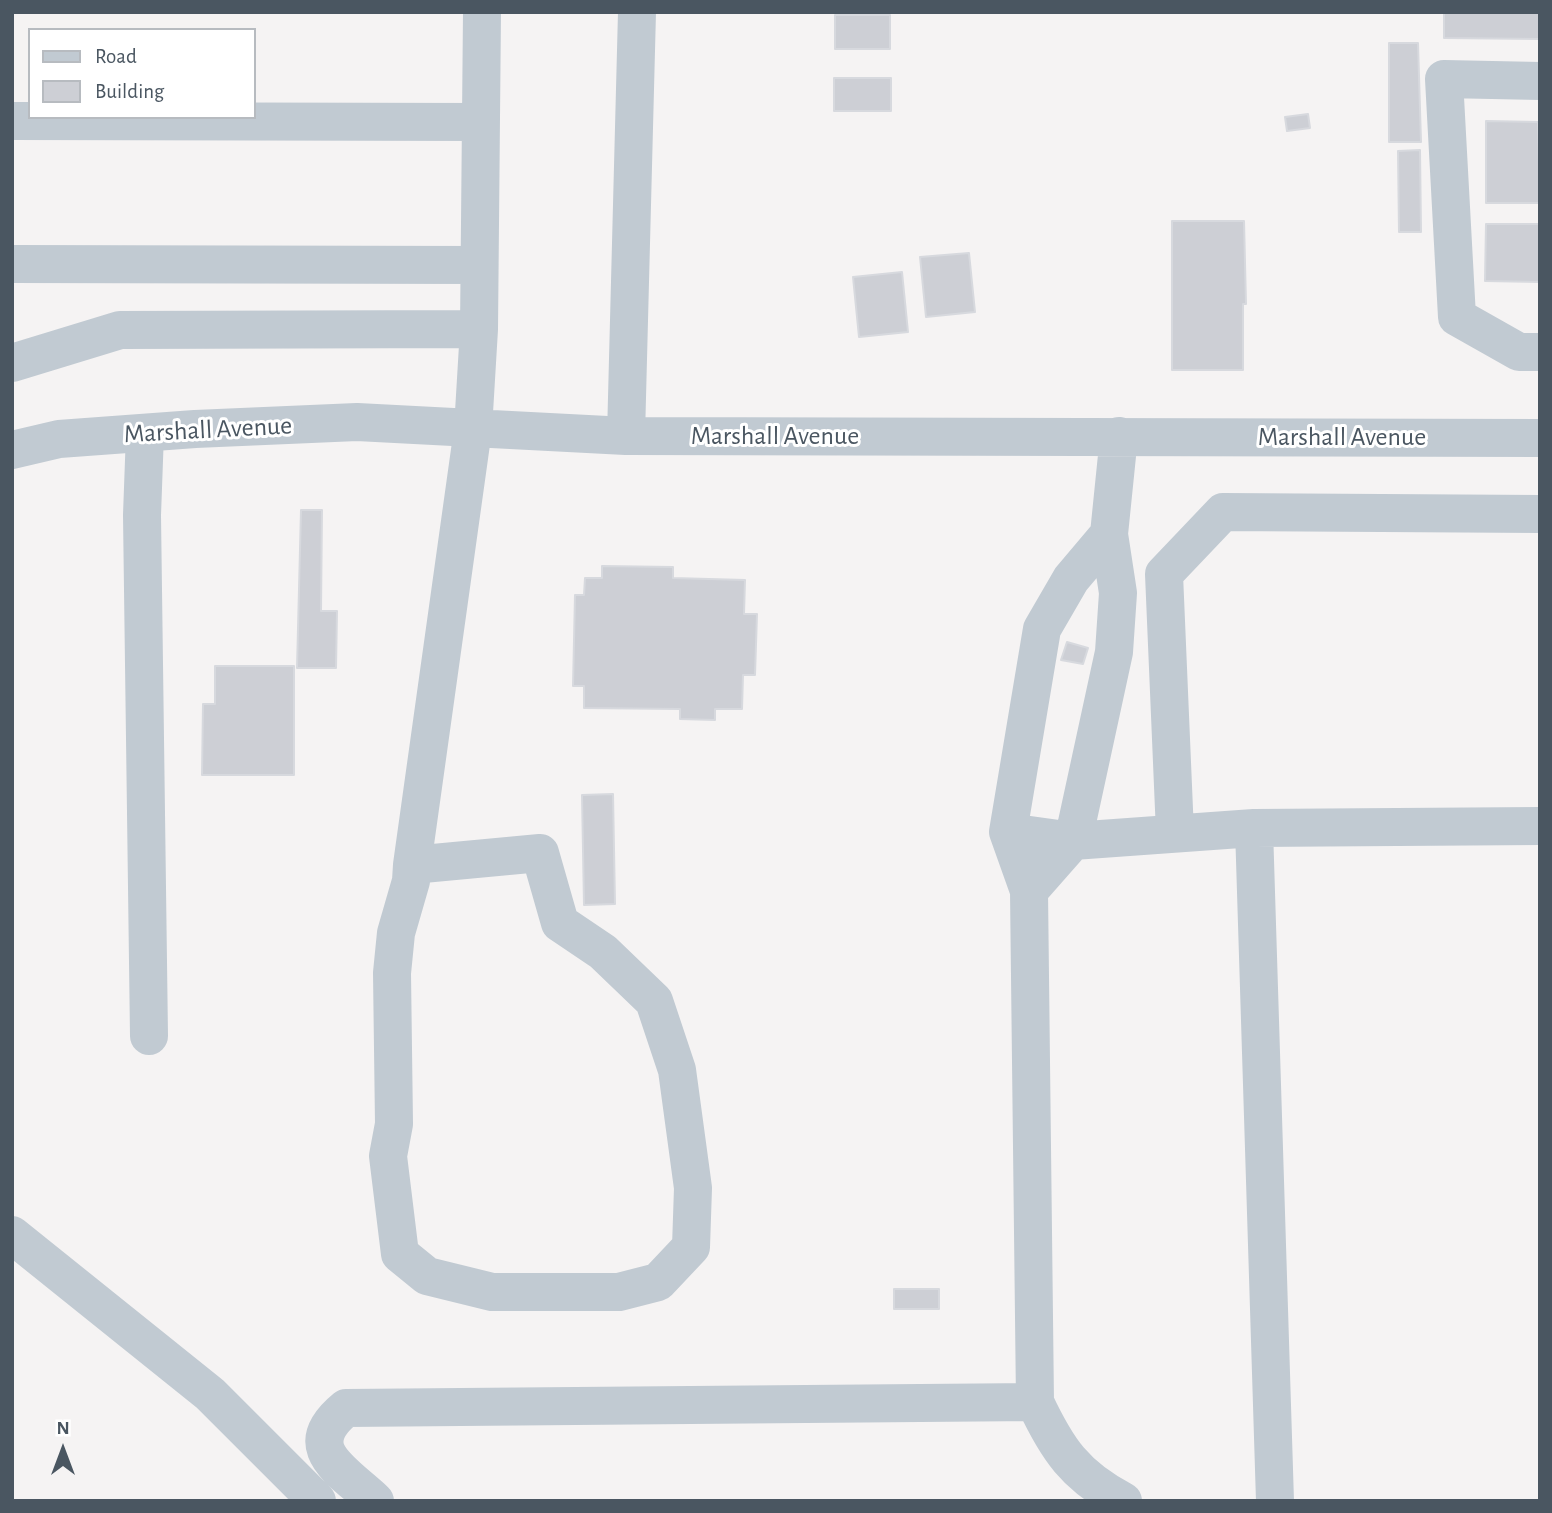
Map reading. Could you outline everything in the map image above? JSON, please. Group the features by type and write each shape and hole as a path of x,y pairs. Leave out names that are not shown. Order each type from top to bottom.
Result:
{"street":[{"path":"412,865 540,853 560,923 603,952 654,1000 677,1070 693,1188 691,1247 658,1282 619,1292 492,1292 427,1276 400,1254 388,1156 394,1124 392,973 396,933 411,881 412,865 473,429 479,329 482,12"},
{"path":"626,436 637,12"},
{"path":"1540,81 1444,79 1457,317 1519,352 1540,352"},
{"path":"12,121 481,122"},
{"path":"12,264 480,265"},
{"path":"12,363 120,330 479,329"},
{"name":"Marshall Avenue","path":"12,450 59,439 357,422 626,436 1540,438"},
{"path":"145,433 142,515 149,1036"},
{"path":"1029,891 1073,841 1114,652 1118,593 1109,534 1119,436"},
{"path":"1175,833 1164,574 1223,512 1540,514"},
{"path":"1109,534 1071,579 1042,629 1008,832 1029,891 1035,1402 1062,1453 1076,1468 1123,1501"},
{"path":"1008,832 1073,841 1254,828 1540,826"},
{"path":"1254,828 1275,1501"},
{"path":"12,1235 210,1394 317,1501"},
{"path":"374,1501 325,1454 322,1439 331,1421 346,1408 1035,1402"}],"building":[{"path":"1444,12 1540,12 1540,39 1444,38"},
{"path":"835,15 890,15 890,49 835,49"},
{"path":"1389,43 1418,43 1421,142 1389,142"},
{"path":"834,78 891,78 891,111 834,111"},
{"path":"1308,114 1310,128 1287,131 1285,117"},
{"path":"1486,121 1538,122 1540,203 1486,203"},
{"path":"1420,150 1421,232 1399,232 1398,151"},
{"path":"1172,221 1244,221 1246,304 1243,304 1243,370 1172,370"},
{"path":"1486,224 1540,224 1540,282 1485,281"},
{"path":"969,253 975,312 926,317 920,257"},
{"path":"902,272 908,332 859,337 853,277"},
{"path":"301,510 322,510 321,611 337,611 336,668 297,668"},
{"path":"602,566 673,567 673,578 745,580 744,614 757,614 755,675 743,675 742,709 715,709 715,720 680,719 680,709 584,708 584,686 573,686 575,595 584,595 585,578 602,578"},
{"path":"1067,642 1088,648 1083,664 1061,660"},
{"path":"215,666 294,666 294,775 202,775 203,704 215,704"},
{"path":"613,794 615,904 584,905 582,795"},
{"path":"894,1289 939,1289 939,1309 894,1309"}]}
